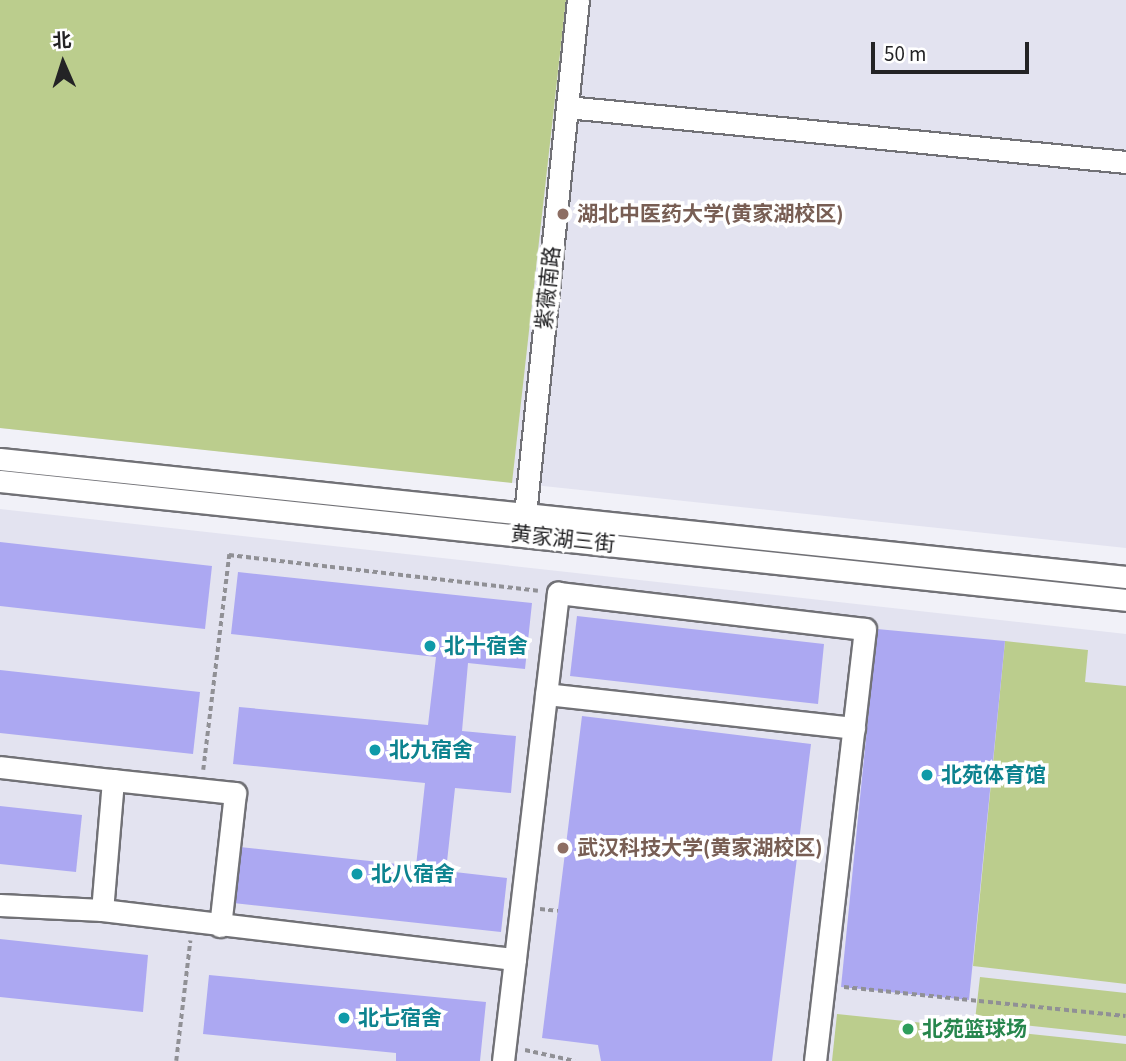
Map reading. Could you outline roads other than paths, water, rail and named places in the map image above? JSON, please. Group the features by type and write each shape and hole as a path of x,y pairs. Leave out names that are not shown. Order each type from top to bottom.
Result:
{"street":[{"name":"紫薇南路","path":"522,534 578,0"},
{"path":"567,107 1126,162"},
{"name":"黄家湖三街","path":"0,459 525,510 1126,577"},
{"name":"黄家湖三街","path":"0,481 522,534 1126,600"},
{"path":"503,1061 558,593 865,629 815,1061"},
{"path":"546,694 854,728"},
{"path":"0,767 235,793 220,926"},
{"path":"102,910 113,780"},
{"path":"0,905 102,910 192,923 514,959"}],"place":[{"name":"湖北中医药大学(黄家湖校区)","path":"563,214"},
{"name":"北十宿舍","path":"430,646"},
{"name":"北九宿舍","path":"375,750"},
{"name":"北苑体育馆","path":"927,775"},
{"name":"武汉科技大学(黄家湖校区)","path":"563,848"},
{"name":"北八宿舍","path":"357,874"},
{"name":"北七宿舍","path":"344,1018"},
{"name":"北苑篮球场","path":"908,1029"}]}
